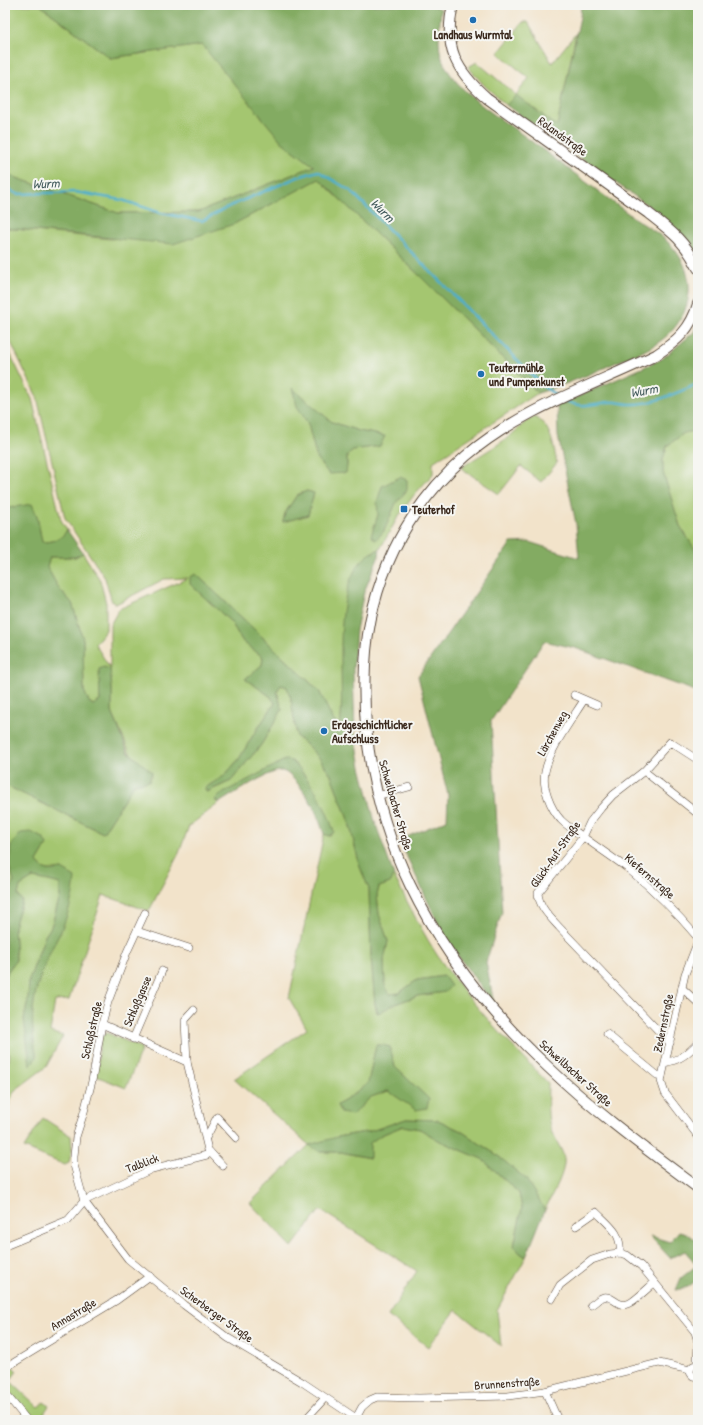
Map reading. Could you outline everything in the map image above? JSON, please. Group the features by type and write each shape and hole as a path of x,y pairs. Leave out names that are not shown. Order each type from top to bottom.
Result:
{"main road":[{"name":"Rolandstraße","path":"453,5 449,33 451,49 458,66 470,82 487,98 667,227 689,250 698,268"},
{"name":"Schweilbacher Straße","path":"698,304 695,314 687,328 666,349 656,356 542,407 498,432 466,456 425,499 394,549 375,598 366,653 364,692 365,724 369,756 377,796 399,862 411,888 429,922 453,959 507,1026 559,1077 624,1132 698,1188"}],"street":[{"path":"574,695 597,706"},
{"name":"Lärchenweg","path":"583,837 560,819 552,806 544,781 545,771 554,749 584,700"},
{"name":"Glück-Auf-Straße","path":"670,1043 559,927 545,910 539,900 538,893 583,837 590,822 601,808 613,795 644,771 670,742 698,760"},
{"path":"644,771 698,814"},
{"path":"377,796 409,787"},
{"name":"Kiefernstraße","path":"583,837 627,868 650,888 674,912 698,940"},
{"name":"Schloßstraße","path":"84,1201 74,1165 76,1137 92,1081 102,1024 118,975 145,914"},
{"path":"137,931 189,948"},
{"name":"Zedernstraße","path":"666,1062 685,974 695,958 698,940"},
{"name":"Schloßgasse","path":"133,1039 162,971"},
{"name":"Zedernstraße","path":"682,988 698,1003"},
{"path":"194,1010 185,1020 186,1062 208,1150 223,1166"},
{"name":"Schloßgasse","path":"102,1024 186,1062"},
{"path":"607,1034 656,1076 662,1076"},
{"path":"698,1043 685,1055 674,1062 666,1062 662,1076 662,1087 698,1136"},
{"path":"206,1138 217,1117 236,1138"},
{"name":"Talblick","path":"84,1201 152,1169 207,1155 210,1152"},
{"path":"5,1246 68,1220 84,1201"},
{"name":"Scherberger Straße","path":"84,1201 128,1258 184,1305 228,1338 302,1382 358,1419"},
{"path":"576,1226 596,1212 618,1235 621,1245 620,1253"},
{"path":"552,1299 560,1285 592,1260 601,1256 620,1253 627,1255 641,1266 695,1332 698,1342 698,1365 693,1366 690,1370"},
{"name":"Annastraße","path":"5,1368 116,1300 150,1276"},
{"path":"591,1305 606,1296 610,1297 621,1305 628,1304 654,1283"},
{"name":"Brunnenstraße","path":"358,1419 362,1407 370,1400 377,1397 419,1398 508,1396 545,1392 659,1363 690,1370 691,1375 698,1377"},
{"path":"545,1392 558,1420"},
{"path":"5,1393 27,1420"},
{"path":"305,1420 325,1398"}],"green space":[{"path":"5,5 40,5 110,58 202,45 314,166 199,212 118,213 5,174"},
{"path":"40,5 432,5 441,9 439,35 441,55 449,72 468,94 658,234 675,250 683,263 688,276 688,302 683,314 677,325 667,335 647,349 578,379 538,393 319,179 234,224 173,244 5,228 5,174 118,213 199,212 314,166 282,142 202,45 110,58"},
{"path":"581,5 698,5 698,256 690,242 650,207 506,105 516,95 557,126 580,17"},
{"path":"523,22 528,22 552,63 576,33 557,127 516,96 506,105 484,85 468,67 477,62 516,95 529,78 498,53"},
{"path":"319,179 538,393 433,462 433,474 414,495 398,517 380,549 372,552 342,675 341,727 333,720 319,691 197,575 190,584 231,622 243,642 263,657 262,665 245,679 270,696 275,703 239,759 224,776 205,788 207,792 231,781 261,745 282,710 277,691 281,685 287,687 291,699 297,737 320,759 331,775 349,822 360,867 369,889 371,957 377,1013 395,1004 417,996 445,992 444,976 417,980 399,993 390,995 385,986 384,960 388,941 379,915 377,895 379,887 390,883 394,876 416,919 441,961 465,993 492,1024 548,1083 550,1127 564,1156 564,1164 561,1176 545,1210 525,1179 498,1156 461,1131 438,1120 406,1119 371,1131 337,1137 320,1152 341,1152 369,1158 369,1143 381,1135 403,1126 420,1129 440,1141 482,1159 519,1193 522,1208 514,1246 526,1257 497,1310 501,1346 456,1310 428,1347 388,1316 417,1271 320,1210 292,1247 250,1203 309,1145 234,1079 307,1029 289,998 324,834 329,836 334,832 324,808 304,774 285,760 215,800 218,804 189,826 179,853 149,911 103,895 69,1000 55,1001 50,1032 63,1036 46,1067 14,1091 5,1116 5,1064 9,1061 10,1054 5,1052 5,979 8,971 16,960 14,927 22,901 18,895 20,886 33,878 60,884 60,897 51,927 45,936 29,980 28,1000 24,1019 37,1057 33,1039 32,1017 40,975 50,951 61,931 62,869 48,870 42,868 37,862 43,852 9,866 14,881 5,902 5,785 103,833 134,784 149,781 152,773 130,753 112,712 110,669 100,687 100,701 94,705 89,702 84,691 83,639 72,603 59,589 47,567 50,557 75,557 83,553 100,580 106,603 106,630 95,644 110,668 110,625 119,609 188,578 164,579 116,604 112,602 105,578 65,518 37,397 5,330 5,228 111,239 234,224","holes":["292,389 332,422 359,431 384,436 380,446 353,450 347,455 347,466 317,459 308,424","407,490 396,503 384,531 371,536 378,515","307,491 314,493 308,515 283,522 285,513 297,495","376,1045 390,1047 395,1067 422,1093 388,1091 371,1097 362,1106 341,1113 337,1105 368,1083"]},
{"path":"698,320 698,430 684,433 667,446 663,459 663,472 680,526 698,554 698,692 575,648 544,641 491,721 502,912 486,962 494,1004 446,940 399,840 447,820 448,795 418,676 511,543 529,542 579,558 576,524 558,436 557,406 662,359 694,332"},
{"path":"5,343 32,399 61,520 67,530 62,536 50,542 42,542 37,516 22,507 8,508 5,503"},
{"path":"292,388 332,422 359,431 385,436 380,446 353,450 347,455 346,473 329,474 317,459 308,424 297,406"},
{"path":"534,417 545,425 551,437 557,463 541,482 521,466 499,494 461,468 506,439"},
{"path":"698,430 698,554 680,526 663,473 663,459 667,446 684,433"},
{"path":"400,477 407,480 407,490 396,503 384,531 376,540 371,536 378,515 377,502 382,486"},
{"path":"307,491 314,493 308,515 283,522 285,513 297,495"},
{"path":"5,503 8,508 32,504 37,516 42,542 56,540 67,530 83,553 75,557 50,557 47,567 59,589 72,603 83,639 84,691 89,702 93,705 100,701 99,669 104,667 110,669 112,712 128,752 152,772 149,781 134,784 103,833 5,785"},
{"path":"380,549 379,556 364,592 356,630 353,670 355,733 361,767 375,822 394,876 390,883 379,887 377,895 379,914 388,941 384,960 385,986 390,994 399,993 417,980 444,976 451,986 445,992 417,996 395,1004 378,1013 375,1004 371,957 369,889 360,867 349,822 331,775 320,759 297,737 291,699 287,687 281,685 277,691 282,710 261,745 231,781 206,792 205,788 224,776 239,759 275,703 270,696 245,679 262,665 263,657 243,642 231,622 190,584 190,577 196,574 319,691 333,720 340,727 342,628 345,602 351,578 362,560"},
{"path":"285,760 292,761 312,785 331,822 334,832 329,836 324,834 314,808 296,781 282,771 260,778 219,803 215,800 219,795"},
{"path":"31,832 43,838 47,845 37,862 42,868 48,870 62,869 75,877 72,898 66,918 44,966 36,992 33,1029 37,1057 30,1065 24,1019 28,1000 29,980 45,936 51,927 60,897 60,884 33,878 20,886 18,895 22,901 14,927 16,960 8,971 5,979 5,902 14,881 9,866 11,845 21,833"},
{"path":"107,1033 142,1048 126,1088 96,1076 101,1036"},
{"path":"376,1045 390,1047 395,1067 429,1099 427,1108 416,1110 388,1091 371,1097 352,1115 341,1113 337,1105 368,1083"},
{"path":"43,1118 71,1136 72,1149 69,1163 65,1165 24,1148"},
{"path":"406,1119 438,1120 461,1131 498,1156 526,1179 545,1210 526,1257 514,1246 522,1208 519,1193 482,1159 440,1141 420,1129 403,1126 381,1135 370,1143 370,1158 341,1152 320,1152 309,1145 337,1137 371,1131"},
{"path":"679,1231 686,1233 698,1241 698,1279 688,1287 676,1290 681,1278 697,1265 685,1251 670,1258 650,1236 670,1242"},
{"path":"13,1367 17,1371 10,1381 38,1407 44,1402 49,1406 44,1413 52,1420 33,1420 6,1388 5,1372"}],"waterway":[{"name":"Wurm","path":"5,187 17,194 75,192 122,200 161,213 202,221 230,206 298,177 318,171 351,191 545,388 558,396"},
{"name":"Wurm","path":"564,400 580,405 612,402 638,404 656,400 698,384"}],"place":[{"name":"Landhaus Wurmtal","path":"473,20"},
{"name":"Teutermühle und Pumpenkunst","path":"481,374"},
{"name":"Teuterhof","path":"404,509"},
{"name":"Erdgeschichtlicher Aufschluss","path":"324,731"}]}
